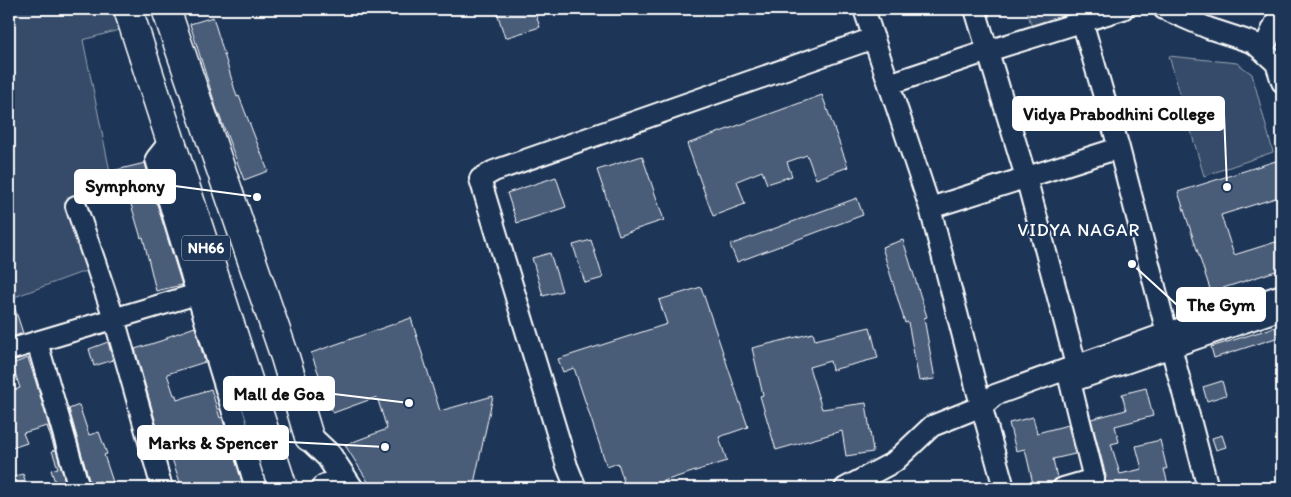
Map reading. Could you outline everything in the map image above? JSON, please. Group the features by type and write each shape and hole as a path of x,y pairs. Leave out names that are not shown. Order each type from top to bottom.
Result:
{"highway":[{"name":"NH66","path":"128,9 283,488"},
{"name":"NH66","path":"166,9 282,348 310,437"}],"main road":[{"name":"NH66","path":"310,437 329,456 350,488"}],"street":[{"path":"864,9 930,208 1004,488"},
{"path":"975,9 1026,177 1073,373 1094,479 1063,488"},
{"path":"889,84 1122,9"},
{"path":"1164,9 1208,28 1254,43 1276,63 1282,82"},
{"path":"1263,50 1282,9"},
{"path":"1082,21 1119,148 1208,488"},
{"path":"576,488 567,466 480,179 494,171 874,38"},
{"path":"171,140 156,160 256,488"},
{"path":"930,208 1119,148"},
{"path":"76,206 114,318 162,488"},
{"path":"9,350 197,294"},
{"path":"845,488 894,462 932,426 982,406 996,395 1073,373 1169,340 1282,295"},
{"path":"1169,340 1282,309"},
{"path":"37,342 79,488"}],"shaded area":[{"path":"9,9 112,9 119,30 83,40 115,196 70,203 88,270 9,299"},
{"path":"1026,9 1093,9 1032,27"},
{"path":"1169,56 1237,63 1252,74 1273,152 1204,176"}],"building":[{"path":"496,9 534,9 540,27 505,38"},
{"path":"213,17 237,97 239,96 268,171 244,180 216,107 190,24"},
{"path":"822,95 848,167 816,179 807,155 787,162 792,176 767,184 762,171 737,181 745,204 713,216 687,144"},
{"path":"642,156 664,220 619,235 597,170"},
{"path":"1282,159 1282,196 1221,215 1234,255 1282,240 1282,269 1211,292 1178,192"},
{"path":"145,163 182,285 156,291 143,237 141,238 130,201 121,203 112,171"},
{"path":"556,177 566,207 517,223 507,193"},
{"path":"857,198 863,215 737,262 730,245"},
{"path":"591,240 603,278 585,283 573,245"},
{"path":"903,240 927,317 924,318 935,379 919,381 908,322 905,323 882,247"},
{"path":"550,253 562,291 543,296 532,258"},
{"path":"701,287 748,427 719,437 727,461 642,488 626,488 618,463 607,467 574,368 563,372 558,359 667,324 659,300"},
{"path":"9,297 11,297 23,333 9,338"},
{"path":"411,318 440,411 493,396 473,488 372,488 345,445 387,429 377,397 333,413 311,353"},
{"path":"1282,325 1282,336 1214,358 1211,347"},
{"path":"195,327 205,362 167,374 177,400 211,389 220,418 222,417 244,488 182,488 170,453 165,455 135,349 167,339 167,337"},
{"path":"870,327 878,358 832,370 830,361 809,367 822,409 866,403 873,452 846,456 842,431 776,450 760,396 763,395 752,348 813,333 815,340"},
{"path":"108,342 113,360 94,366 89,349"},
{"path":"28,358 67,488 57,488 51,470 58,468 52,451 55,450 47,426 23,433 27,443 9,449 9,392 20,388 12,364"},
{"path":"1222,381 1226,395 1207,401 1203,387"},
{"path":"1146,388 1153,416 1115,426 1119,442 1111,444 1120,474 1142,469 1136,446 1160,440 1167,469 1164,469 1169,488 1101,488 1105,483 1106,476 1091,419 1126,410 1122,394"},
{"path":"79,405 89,435 99,432 107,454 104,455 115,488 102,488 100,481 90,484 69,409"},
{"path":"1033,417 1037,433 1068,425 1075,454 1053,459 1057,478 1054,480 1051,488 1034,488 1025,449 1016,451 1009,423"},
{"path":"1222,435 1226,447 1216,450 1212,438"},
{"path":"23,474 26,483 16,486 13,477"}],"place":[{"name":"Vidya Prabodhini College","path":"1227,187"},
{"name":"Symphony","path":"257,197"},
{"name":"The Gym","path":"1132,264"},
{"name":"Mall de Goa","path":"409,403"},
{"name":"Marks & Spencer","path":"385,447"}],"district":[{"name":"VIDYA NAGAR","path":"1079,230"}]}
